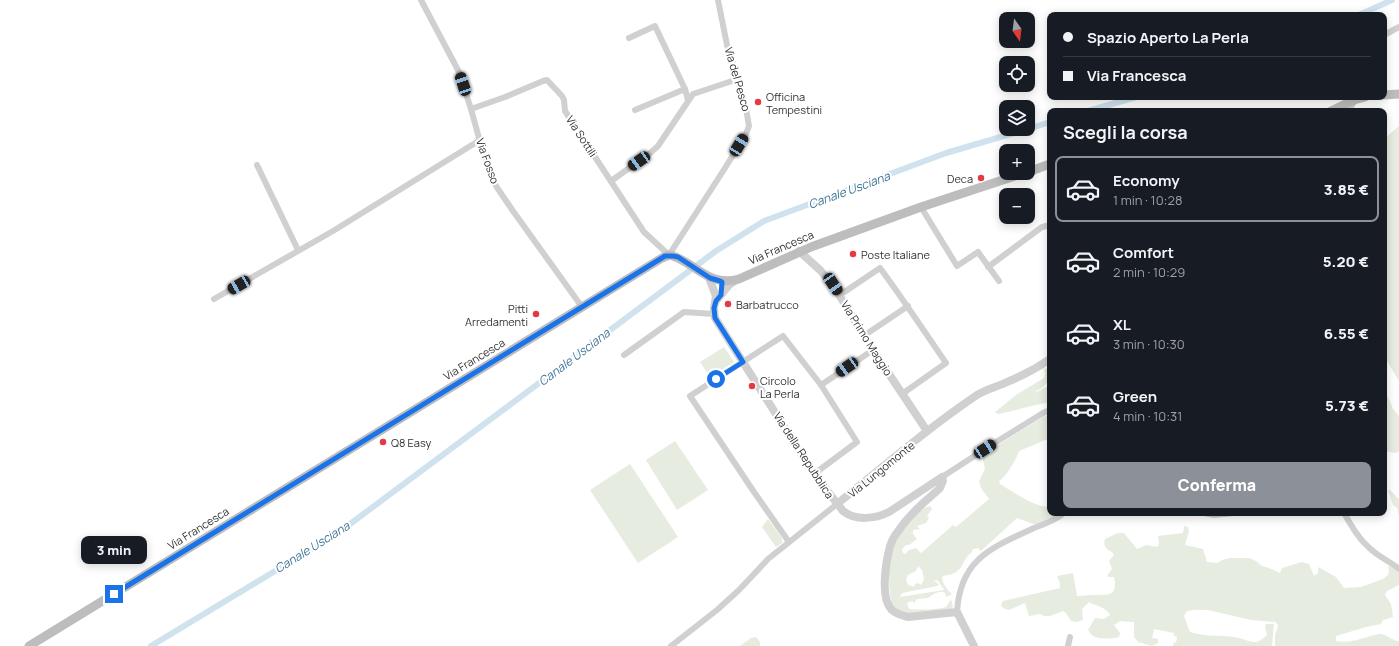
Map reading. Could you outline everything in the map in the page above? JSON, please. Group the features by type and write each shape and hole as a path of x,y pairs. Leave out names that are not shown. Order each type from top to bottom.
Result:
{"main road":[{"path":"1387,95 1399,94"},
{"path":"1337,108 1354,100"},
{"path":"1035,169 1047,165"},
{"name":"Via Francesca","path":"29,646 659,259 673,256 710,278 720,281 731,281 799,252 921,207 1003,180"}],"street":[{"name":"Via Fosso","path":"421,0 459,72 496,186 512,211 582,307"},
{"name":"Via del Pesco","path":"673,256 746,134 749,126 748,113 727,45 718,0"},
{"path":"629,38 655,26 688,100"},
{"path":"1387,33 1399,27"},
{"path":"611,181 658,146 693,94 738,79"},
{"name":"Via Sottili","path":"471,109 547,80 562,96 565,111 644,232 673,256"},
{"path":"635,110 684,89"},
{"path":"1349,108 1354,100"},
{"path":"214,299 333,231 480,140"},
{"path":"257,165 298,250"},
{"path":"921,207 957,266 978,252 999,282"},
{"path":"988,266 1042,227 1047,227"},
{"name":"Via Primo Maggio","path":"799,252 827,277 840,295 873,350 902,394 929,430"},
{"path":"840,295 880,268 908,306 946,363 902,394"},
{"path":"710,278 718,297"},
{"path":"718,297 729,285 739,278"},
{"path":"624,355 684,312 714,314 720,281"},
{"path":"865,335 908,306"},
{"name":"Via della Repubblica","path":"714,314 715,318 814,474 843,511 853,517 866,518 880,516 889,512 996,442 1047,411"},
{"path":"789,542 690,396 783,336 820,385 857,442 814,474"},
{"path":"820,385 873,350"},
{"name":"Via Lungomonte","path":"671,646 725,602 768,559 929,430 978,394 1007,383 1047,361"},
{"path":"942,478 943,481 940,488 912,514 894,537 890,545 887,557 885,593 888,605 892,610 908,617 956,612"},
{"path":"974,646 956,612 960,587 968,570 991,550 1059,516"},
{"path":"1346,516 1366,546 1399,569"},
{"path":"1068,646 1070,637"}],"shaded area":[{"path":"1399,126 1399,381 1387,361 1387,136"},
{"path":"724,347 734,362 710,377 700,362"},
{"path":"1047,368 1047,382 1042,388 1034,392 1047,387 1047,403 998,414 995,412 1016,395 1044,378 1044,369"},
{"path":"1387,397 1393,409 1399,416 1399,452 1387,452"},
{"path":"1047,415 1047,439 1019,451 1016,459 1005,476 999,481 1000,484 1017,495 1039,505 1047,506 1047,516 1055,516 1036,525 1017,518 981,551 978,548 973,549 959,570 950,575 943,576 942,578 944,585 952,594 947,597 944,592 940,592 928,598 917,599 914,603 912,601 907,603 909,609 923,610 946,607 951,599 953,607 950,609 910,614 893,608 891,603 889,569 890,559 897,539 903,529 920,511 930,506 932,509 927,516 929,518 926,523 917,526 920,529 913,530 913,534 917,539 902,549 903,553 905,554 909,550 916,548 921,553 953,525 956,527 989,499 981,488 979,481 985,469 982,455","holes":["918,566 922,570 924,579 921,585 918,583 915,584 914,587 908,585 906,579 908,575 916,571","937,580 944,590 900,597 902,593 937,586 939,585 933,581"]},
{"path":"675,441 708,490 677,510 646,460"},
{"path":"630,464 678,537 638,563 590,490"},
{"path":"1388,490 1390,490 1399,499 1399,516 1397,508 1393,505"},
{"path":"768,519 782,538 782,543 776,547 762,527"},
{"path":"1184,526 1188,527 1189,531 1185,545 1203,549 1207,562 1218,563 1222,560 1230,558 1249,558 1262,566 1280,573 1282,568 1302,562 1309,564 1314,576 1318,573 1318,567 1336,577 1344,588 1361,587 1383,579 1388,575 1388,566 1392,567 1399,573 1399,585 1387,591 1385,595 1391,604 1393,617 1383,620 1381,624 1336,636 1336,641 1347,642 1382,634 1399,641 1399,646 1275,646 1275,635 1278,626 1276,622 1251,620 1208,610 1194,610 1186,612 1184,616 1190,632 1195,634 1234,637 1251,642 1257,642 1267,635 1266,624 1274,624 1272,646 1173,646 1174,642 1176,643 1177,637 1174,636 1174,633 1154,629 1152,638 1158,639 1158,643 1152,646 1138,642 1134,637 1134,622 1120,621 1114,625 1120,633 1119,637 1109,639 1094,637 1091,635 1088,630 1095,618 1104,619 1110,615 1103,608 1089,602 1082,609 1083,620 1076,622 1071,621 1063,611 1050,616 1040,614 1029,616 1025,603 1009,610 1003,608 1001,605 1003,601 1060,588 1060,583 1057,576 1073,573 1077,596 1104,595 1111,593 1115,588 1115,583 1114,577 1108,577 1108,574 1112,569 1109,561 1114,555 1104,544 1105,539 1118,533 1124,533 1137,549 1146,545 1157,547 1159,544 1158,536 1183,533"},
{"path":"756,637 760,642 760,646 740,646 751,638"}],"waterway":[{"name":"Canale Usciana","path":"1366,12 1392,0"},
{"name":"Canale Usciana","path":"1098,108 1126,100"},
{"name":"Canale Usciana","path":"1035,127 1047,123"},
{"name":"Canale Usciana","path":"151,646 338,533 716,251 764,221 946,153 1004,136"}],"place":[{"name":"Officina Tempestini","path":"758,102"},
{"name":"Deca","path":"981,178"},
{"name":"Poste Italiane","path":"853,254"},
{"name":"Barbatrucco","path":"728,304"},
{"name":"Pitti Arredamenti","path":"536,314"},
{"name":"Circolo La Perla","path":"752,386"},
{"name":"Q8 Easy","path":"383,442"}],"route":[{"path":"114,594 665,256 669,255 678,257 710,278 722,282 723,287 721,295 716,301 714,308 715,318 743,362 716,379"}]}
